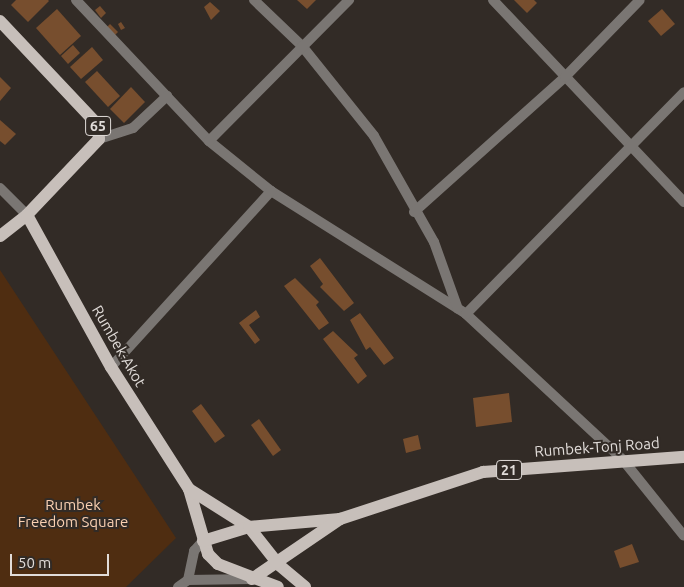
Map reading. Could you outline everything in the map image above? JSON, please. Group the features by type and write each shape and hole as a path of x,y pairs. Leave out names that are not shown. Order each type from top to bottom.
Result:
{"main road":[{"name":"65","path":"0,21 98,125 99,139 27,215 3,234"},
{"name":"Rumbek-Akot","path":"27,215 111,367 189,488 203,541 218,564 252,579 278,587"},
{"name":"Rumbek-Tonj Road","path":"203,541 249,527 340,519 483,472 623,460 684,457"},
{"name":"Rumbek-Akot","path":"189,488 249,527 279,565 304,587"},
{"name":"Rumbek-Tonj Road","path":"252,579 279,565 340,519"}],"street":[{"path":"76,0 209,141 271,191 462,311 623,460 684,536"},
{"path":"254,0 302,46 374,136 414,212 434,242 462,311"},
{"path":"209,141 349,0"},
{"path":"493,0 684,202"},
{"path":"414,212 565,77 640,0"},
{"path":"462,311 684,92"},
{"path":"99,139 133,128 167,96"},
{"path":"0,188 27,215"},
{"path":"111,367 271,191"},
{"path":"188,580 194,550 203,541"},
{"path":"178,587 188,580 252,579"}],"green space":[{"name":"Rumbek Freedom Square","path":"0,270 176,538 126,587 0,587"}],"building":[{"path":"16,0 49,1 28,22 11,5"},
{"path":"297,0 316,0 307,9"},
{"path":"514,0 534,0 537,3 527,13"},
{"path":"210,2 220,11 211,20 204,7"},
{"path":"100,6 106,13 101,18 95,10"},
{"path":"57,9 81,36 60,55 36,28"},
{"path":"662,9 675,24 661,36 648,21"},
{"path":"121,22 125,28 121,30 118,24"},
{"path":"110,24 118,32 115,35 107,27"},
{"path":"73,45 80,53 68,64 61,56"},
{"path":"92,47 103,60 81,79 70,67"},
{"path":"97,71 120,96 108,107 85,82"},
{"path":"0,77 11,88 0,101"},
{"path":"131,87 145,102 124,123 110,109"},
{"path":"0,120 16,134 5,145 0,141"},
{"path":"320,258 354,303 344,311 320,287 323,284 310,266"},
{"path":"295,278 319,302 316,305 329,323 319,330 284,286"},
{"path":"256,310 260,317 249,325 260,340 255,344 239,323"},
{"path":"360,313 394,358 384,365 370,347 366,350 350,320"},
{"path":"333,331 358,355 354,358 367,376 358,384 323,339"},
{"path":"509,393 512,422 476,427 473,398"},
{"path":"201,404 225,436 215,443 192,411"},
{"path":"259,419 281,450 273,456 251,425"},
{"path":"418,435 421,449 406,453 403,439"},
{"path":"632,544 639,562 620,568 614,551"}]}
